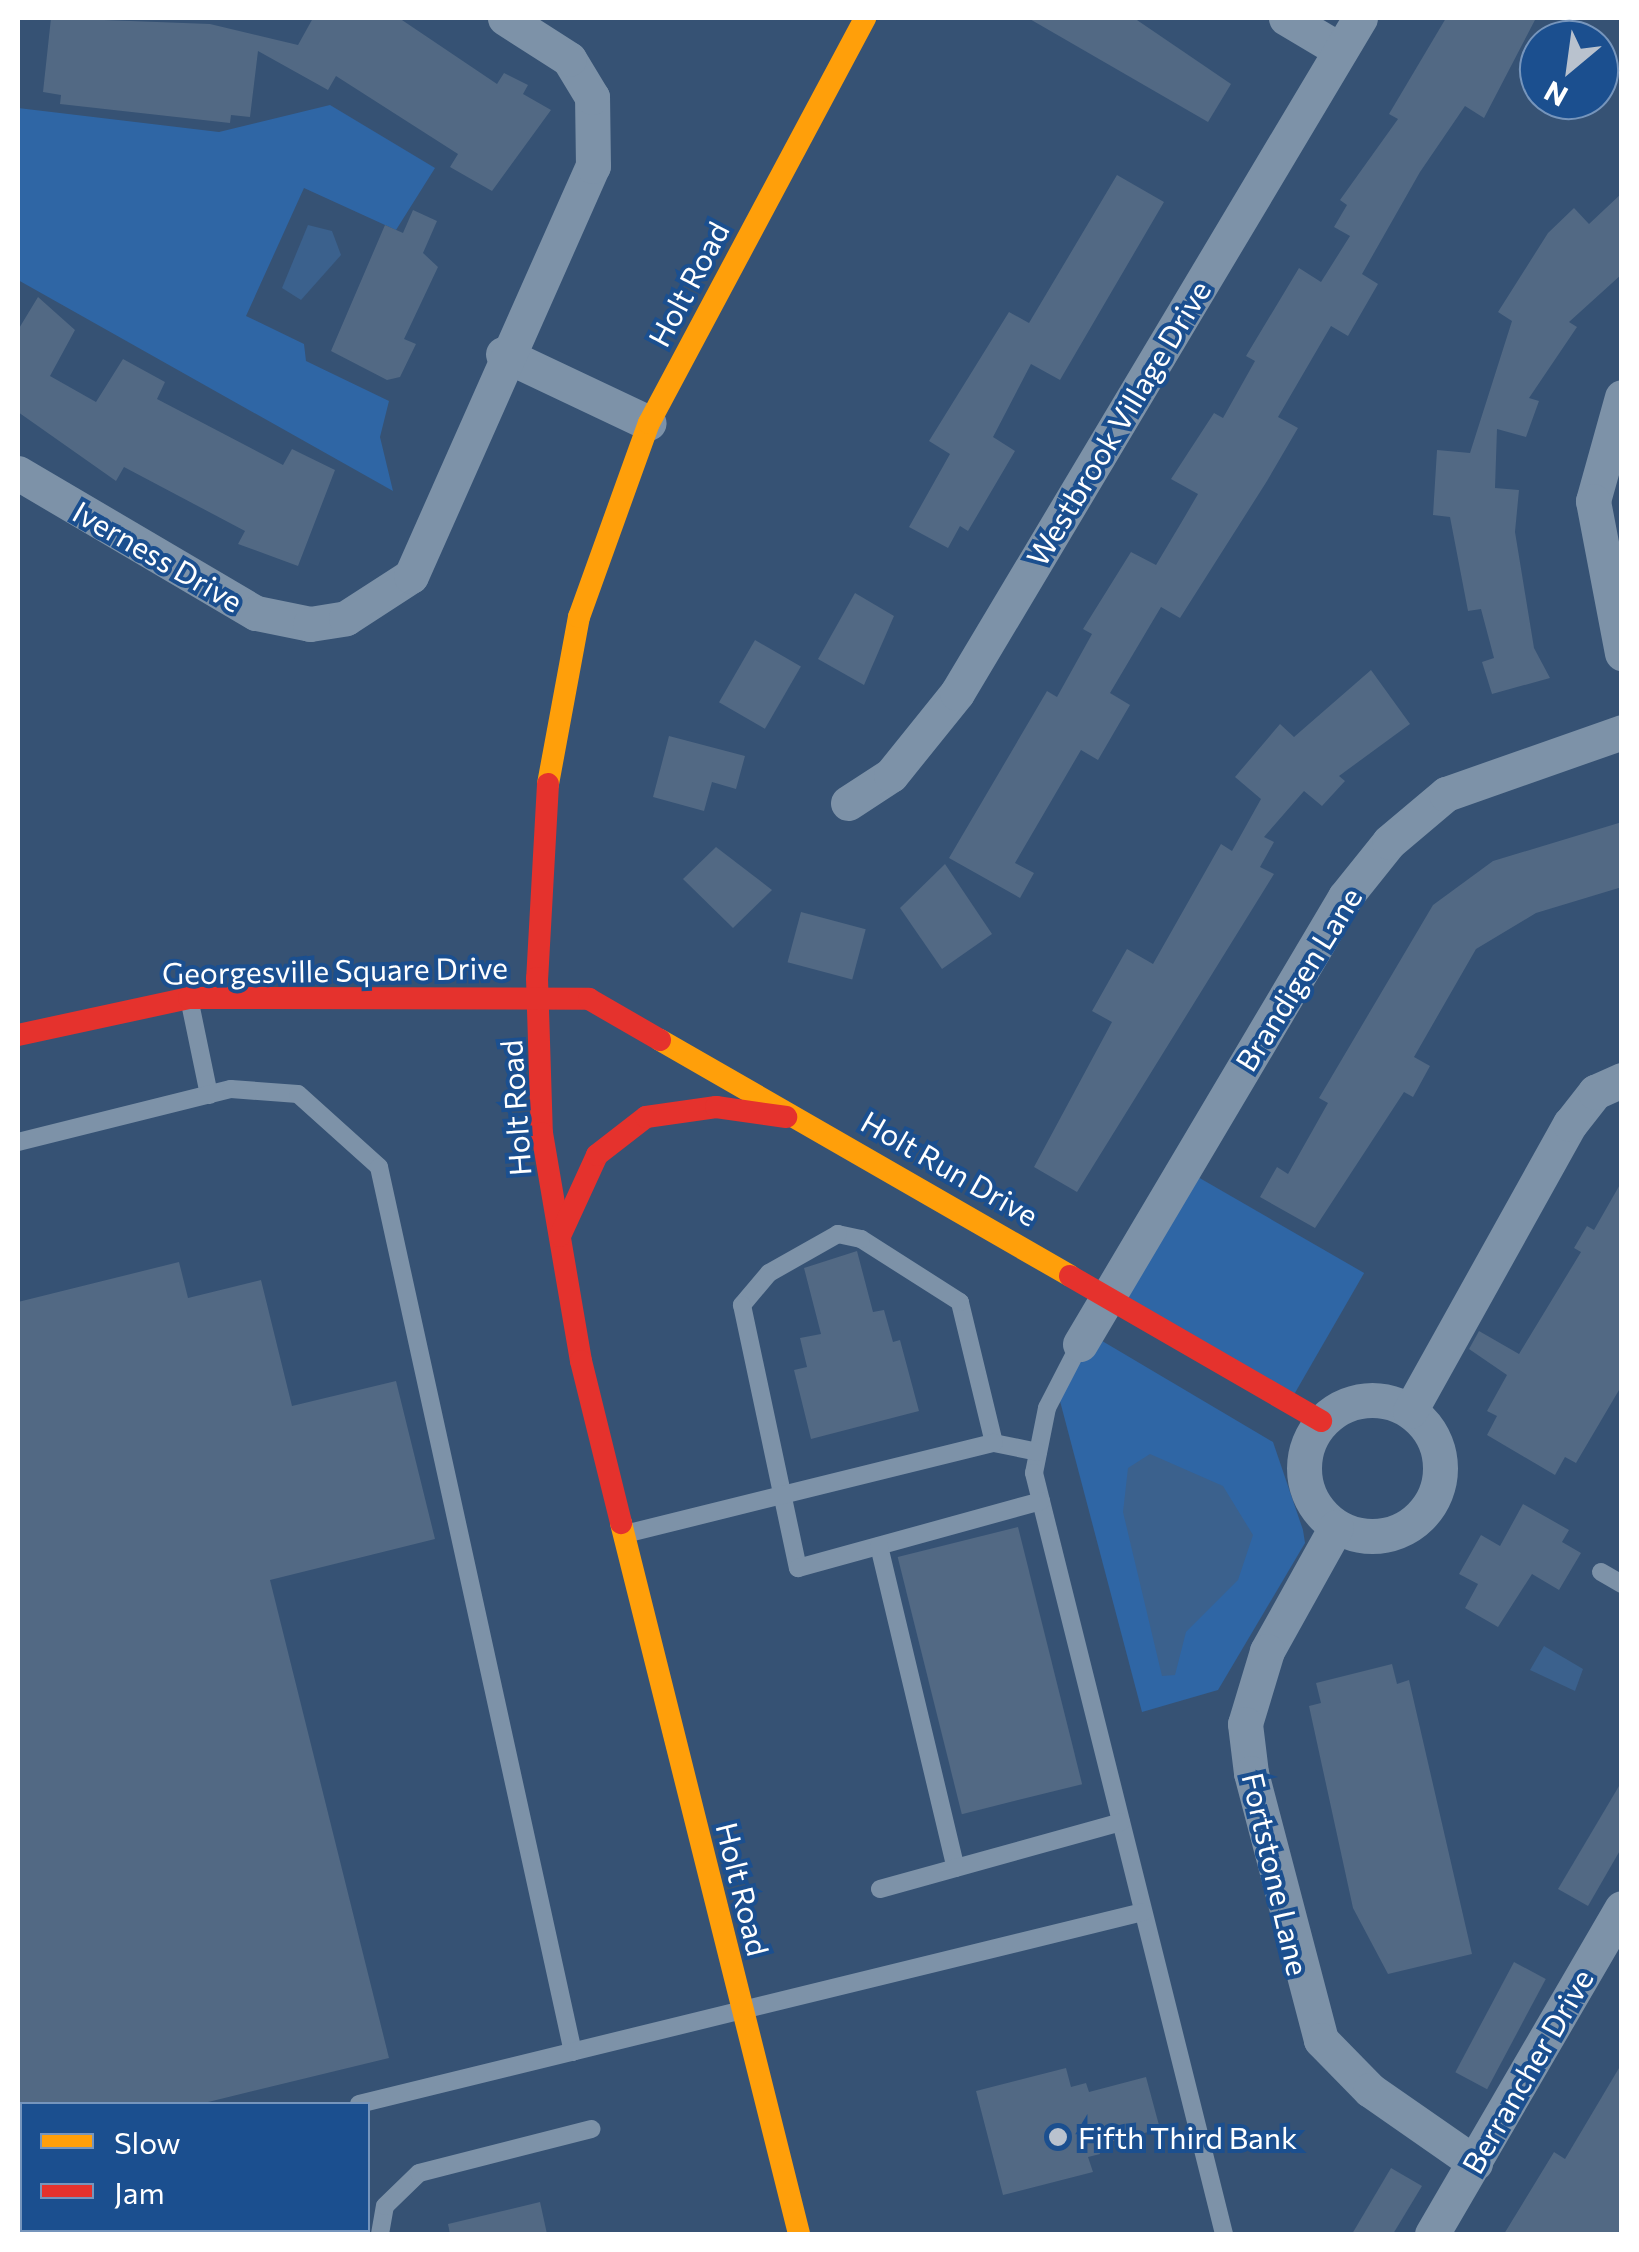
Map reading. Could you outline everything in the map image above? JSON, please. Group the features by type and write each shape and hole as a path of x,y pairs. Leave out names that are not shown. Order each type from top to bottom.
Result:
{"main road":[{"name":"Holt Road","path":"799,2234 624,1534 560,1236 542,1132 538,998 559,704 579,617 649,423 865,18"},
{"name":"Georgesville Square Drive","path":"18,1034 189,998 538,998"},
{"name":"Holt Run Drive","path":"538,998 589,1000 636,1019 1321,1421"},
{"path":"560,1236 597,1155 646,1117 716,1107 820,1127"}],"street":[{"name":"Iverness Drive","path":"18,473 256,613 310,624 346,618 410,576 434,538 504,354 581,203 599,128 569,59 505,18"},
{"path":"1286,18 1340,50"},
{"name":"Westbrook Village Drive","path":"848,803 890,775 958,692 1360,18"},
{"path":"504,354 649,423"},
{"path":"1622,397 1592,501 1622,652"},
{"name":"Brandigen Lane","path":"1080,1344 1345,897 1389,842 1446,794 1622,732"},
{"path":"1410,1411 1570,1124 1596,1092 1622,1080"},
{"path":"1364,1400 1410,1411 1440,1454 1430,1506 1388,1536 1336,1527 1304,1478 1321,1421 1364,1400"},
{"name":"Fortstone Lane","path":"1336,1527 1267,1651 1245,1724 1251,1773 1320,2040 1370,2090 1474,2163"},
{"name":"Berrancher Drive","path":"1432,2234 1622,1908"}],"lane":[{"path":"189,998 209,1095"},
{"path":"18,1142 209,1095 298,1094 379,1167 573,2052"},
{"path":"994,1443 960,1302 838,1234 769,1273 742,1306 798,1568 1041,1501"},
{"path":"1080,1344 1046,1408 1038,1452 1041,1501 1224,2234"},
{"path":"624,1534 994,1443 1038,1452"},
{"path":"879,1546 956,1868"},
{"path":"1601,1572 1622,1584"},
{"path":"880,1890 1121,1822"},
{"path":"367,2102 1144,1912"},
{"path":"380,2234 385,2206 419,2173 591,2129"}],"shaded area":[{"path":"330,105 435,168 396,230 304,188 246,316 304,344 306,361 389,401 380,437 393,491 18,280 18,108 219,132"},
{"path":"308,225 332,231 341,255 301,300 282,288"},
{"path":"1184,1169 1364,1273 1290,1401 1110,1297"},
{"path":"1087,1332 1273,1442 1305,1543 1218,1690 1142,1712 1060,1401"},
{"path":"1150,1454 1223,1486 1253,1535 1238,1580 1186,1632 1175,1675 1162,1676 1123,1512 1128,1468"},
{"path":"1544,1646 1583,1669 1575,1691 1530,1670"}],"building":[{"path":"51,18 210,24 298,45 313,18 399,18 497,84 504,73 528,85 523,94 551,110 492,191 450,167 458,154 336,76 328,90 258,51 250,117 231,115 230,123 60,104 61,95 43,92"},
{"path":"1028,18 1134,18 1231,84 1208,122"},
{"path":"1446,18 1536,18 1519,20 1519,51 1484,118 1465,106 1420,172 1362,274 1378,284 1348,336 1331,326 1278,417 1298,428 1267,481 1180,618 1161,607 1110,693 1130,705 1098,760 1081,750 1015,863 1034,873 1020,898 949,858 1047,691 1057,697 1092,634 1083,629 1131,552 1156,565 1184,518 1198,494 1171,479 1214,413 1223,418 1255,361 1246,356 1299,268 1321,282 1350,236 1334,227 1347,205 1340,200 1398,119 1389,114"},
{"path":"1117,175 1164,202 1060,380 1031,364 993,437 1015,451 968,531 960,526 948,548 909,527 950,454 929,441 1009,312 1029,323"},
{"path":"1622,193 1622,274 1569,322 1577,327 1529,398 1539,401 1526,437 1497,429 1495,488 1519,490 1515,532 1534,648 1550,678 1492,694 1482,662 1494,658 1481,609 1468,611 1450,517 1433,515 1437,450 1470,453 1512,321 1498,312 1548,233 1574,208 1589,224"},
{"path":"413,210 437,221 423,253 438,267 404,339 416,344 400,377 387,380 331,351 385,225 403,233"},
{"path":"38,297 75,330 50,376 96,402 123,359 165,382 157,399 283,465 292,449 335,470 298,566 238,544 245,531 124,467 116,481 18,412 18,330"},
{"path":"855,593 894,616 864,685 818,659"},
{"path":"755,640 801,666 765,729 719,702"},
{"path":"1371,670 1410,724 1339,776 1345,781 1322,806 1304,791 1264,837 1274,842 1260,867 1274,874 1077,1192 1034,1167 1112,1022 1092,1011 1127,949 1153,964 1221,844 1232,851 1261,799 1235,777 1280,724 1294,737"},
{"path":"669,736 745,756 736,789 712,782 704,811 653,797"},
{"path":"1622,822 1622,887 1536,913 1476,949 1414,1057 1430,1066 1413,1097 1404,1092 1315,1228 1260,1197 1277,1167 1288,1174 1328,1103 1319,1098 1433,905 1493,861"},
{"path":"716,847 772,890 733,928 683,879"},
{"path":"945,864 992,934 942,969 900,908"},
{"path":"801,912 866,929 852,980 788,962"},
{"path":"1622,1181 1622,1385 1576,1463 1565,1457 1555,1475 1487,1435 1497,1416 1487,1411 1507,1375 1469,1349 1479,1331 1519,1354 1581,1252 1574,1248 1587,1226 1594,1230"},
{"path":"857,1251 873,1312 884,1310 893,1342 900,1340 919,1411 811,1439 794,1370 807,1367 800,1338 821,1334 804,1268"},
{"path":"179,1262 188,1298 261,1280 292,1406 396,1381 435,1539 270,1580 389,2058 208,2102 18,2104 18,1302"},
{"path":"1523,1504 1569,1530 1562,1542 1581,1553 1559,1590 1532,1574 1498,1627 1465,1608 1478,1584 1459,1574 1481,1535 1500,1546"},
{"path":"1018,1527 1082,1784 962,1814 898,1557"},
{"path":"1392,1664 1397,1684 1409,1680 1472,1954 1388,1974 1353,1908 1309,1706 1321,1703 1316,1683"},
{"path":"1622,1781 1622,1847 1588,1906 1558,1889"},
{"path":"1514,1962 1546,1979 1487,2089 1455,2072"},
{"path":"1622,2063 1622,2234 1504,2234 1554,2152 1565,2159"},
{"name":"Fifth Third Bank","path":"1066,2068 1071,2087 1086,2083 1089,2092 1146,2077 1160,2129 1098,2145 1100,2154 1088,2157 1093,2172 1003,2195 976,2091"},
{"path":"1391,2168 1422,2186 1393,2234 1352,2234"},
{"path":"540,2202 547,2234 450,2234 448,2224"}],"traffic: slow":[{"path":"548,784 579,617 649,423 865,18"},
{"path":"660,1040 1070,1276"},
{"path":"621,1523 799,2234"}],"traffic: jam":[{"path":"548,784 537,978 542,1133 581,1361 621,1523"},
{"path":"18,1035 189,998 589,999 660,1040"},
{"path":"560,1236 597,1155 646,1117 716,1107 786,1117"},
{"path":"1070,1276 1321,1421"}],"place":[{"name":"Fifth Third Bank","path":"1058,2137"}]}
